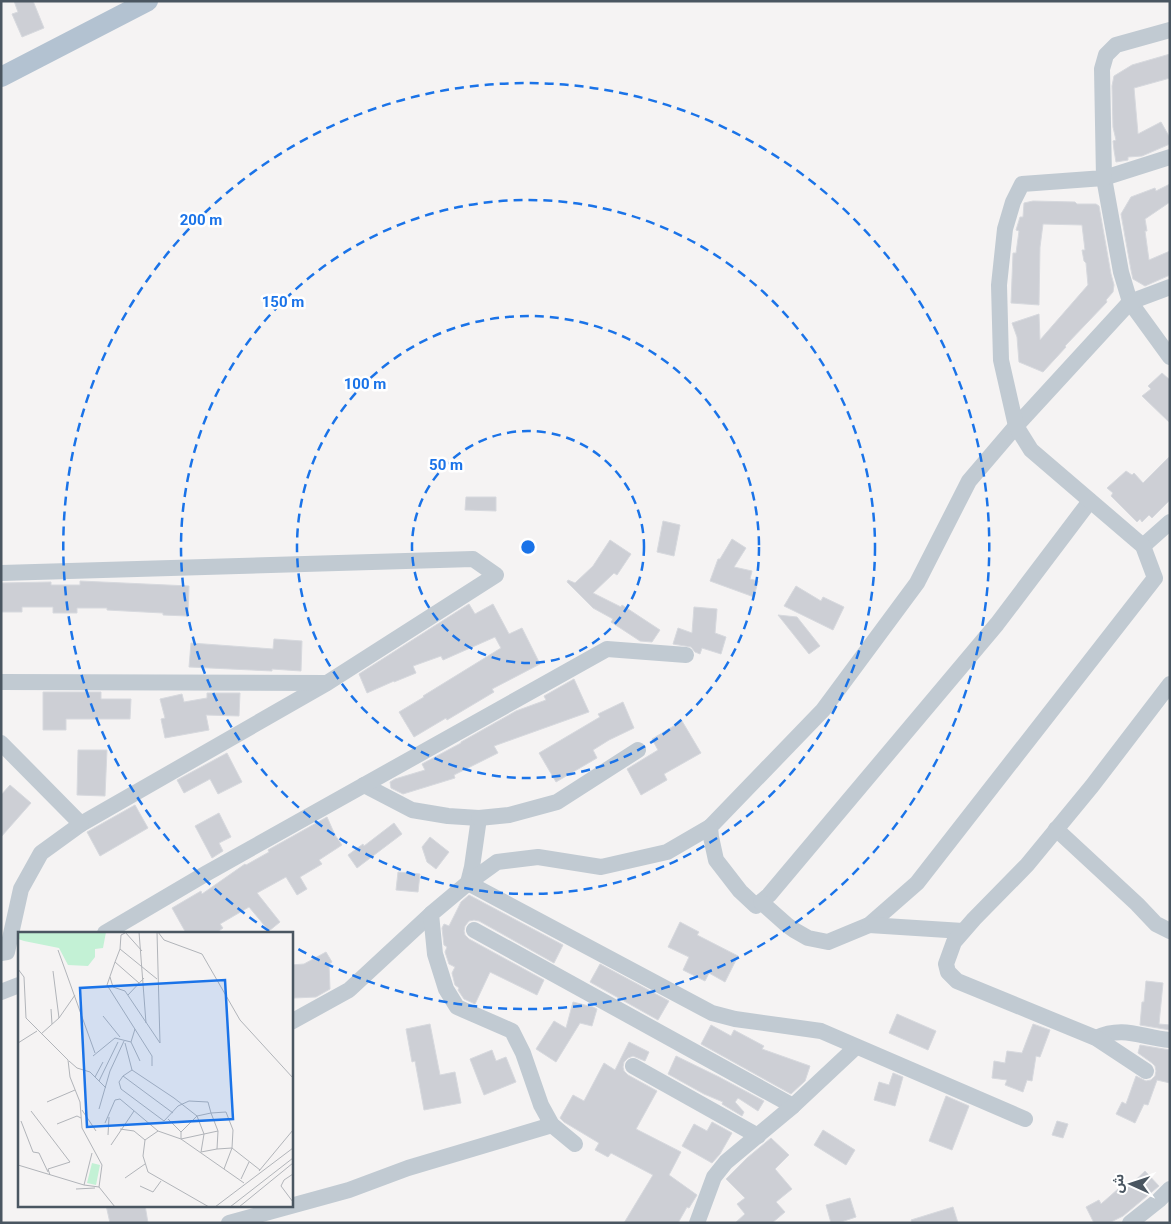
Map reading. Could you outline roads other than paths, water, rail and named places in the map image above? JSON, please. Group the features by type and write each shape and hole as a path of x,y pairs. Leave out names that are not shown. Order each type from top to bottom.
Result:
{"main road":[{"path":"1,77 148,1"}],"street":[{"path":"1170,30 1116,44 1106,55 1102,69 1104,178 1121,272 1130,302 1170,357"},
{"path":"761,902 787,925 808,938 828,942 869,925 916,883 1155,578 1143,546 1031,450 1016,426 1000,360 999,285 1005,229 1013,202 1022,184 1104,178 1170,157"},
{"path":"292,1021 349,990 468,882 497,862 538,857 601,867 667,852 710,827 823,710 917,583 969,481 1016,426 1130,302 1170,287"},
{"path":"710,827 716,860 740,891 756,906 782,880 997,624 1090,501"},
{"path":"1143,546 1170,522"},
{"path":"1,573 473,559 496,575 327,683 81,824 41,853 21,889 8,952 1,953"},
{"path":"107,932 199,878 607,649 686,655"},
{"path":"1,682 327,683"},
{"path":"1146,1071 1096,1038 957,981 948,972 946,964 954,942 1027,865 1092,786 1170,684"},
{"path":"1,743 81,824"},
{"path":"364,785 412,810 448,816 479,818 508,815 557,802 638,750"},
{"path":"468,882 479,818"},
{"path":"1056,829 1156,924 1170,931"},
{"path":"468,882 712,1013 735,1019 821,1031 1024,1119"},
{"path":"431,914 435,954 446,989 457,1007 512,1031 523,1053 541,1105 552,1125 575,1144"},
{"path":"869,925 963,931"},
{"path":"474,930 793,1106"},
{"path":"1,992 18,985"},
{"path":"1096,1038 1111,1032 1123,1031 1170,1040"},
{"path":"697,1223 714,1177 726,1162 793,1106 856,1047"},
{"path":"633,1066 758,1136"},
{"path":"292,1206 349,1190 408,1168 552,1125"},
{"path":"1130,1223 1170,1190"},
{"path":"229,1223 291,1206"}]}
